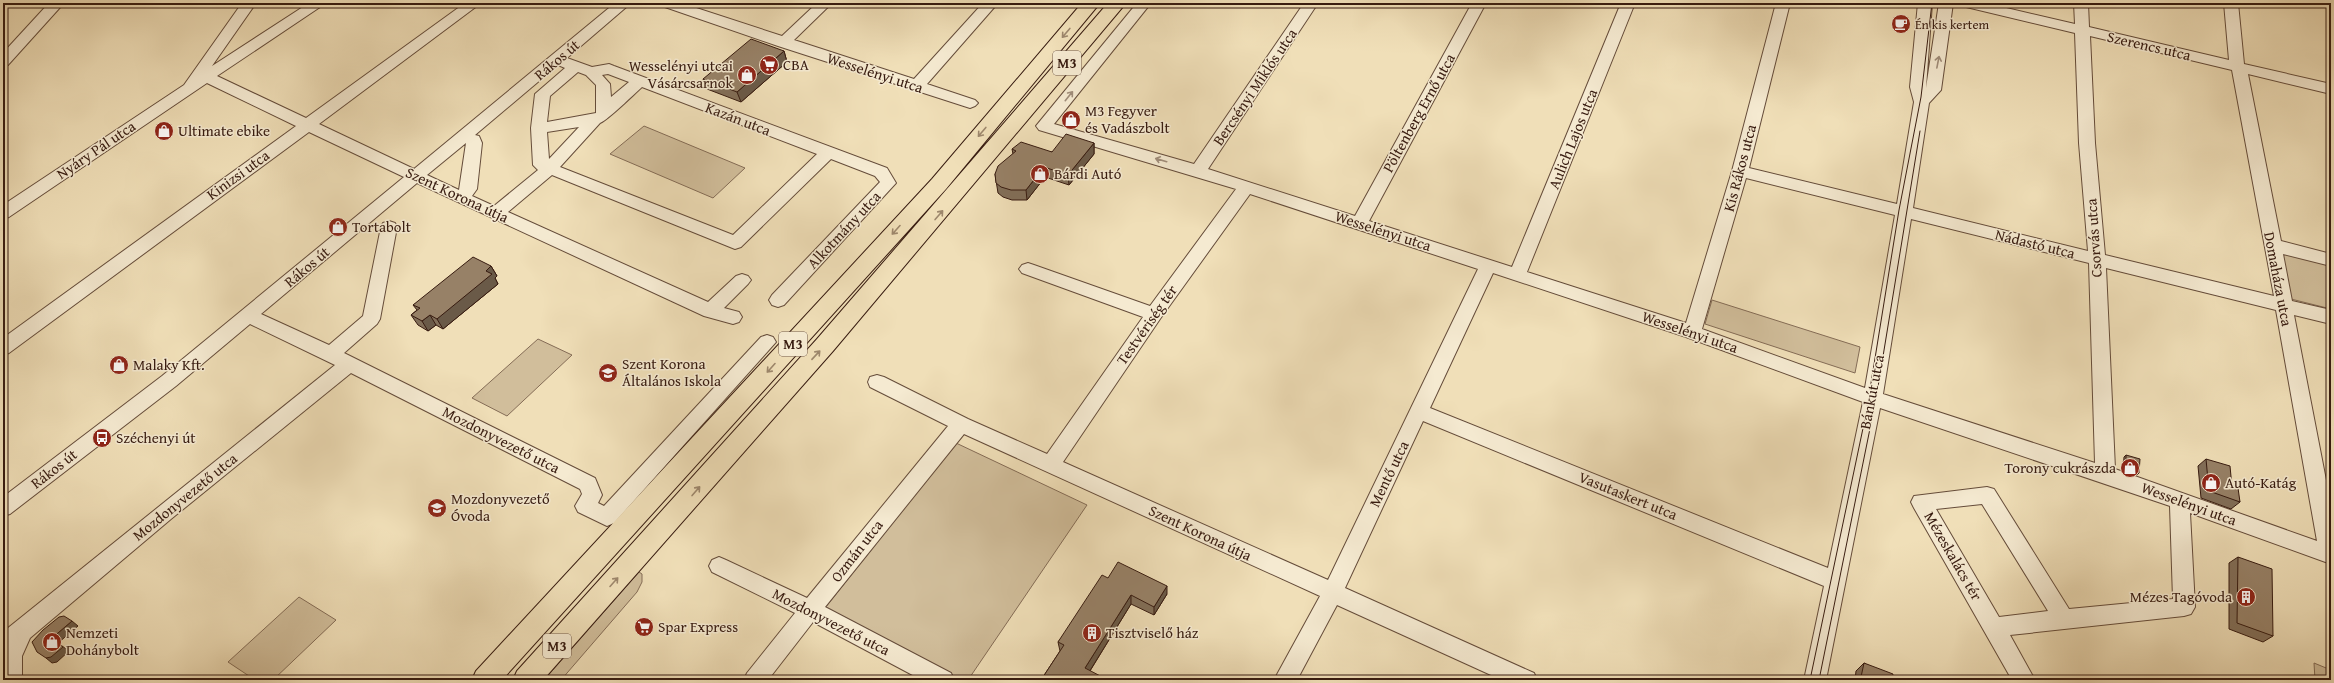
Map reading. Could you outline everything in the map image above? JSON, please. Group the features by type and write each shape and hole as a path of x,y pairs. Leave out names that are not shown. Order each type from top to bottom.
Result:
{"main road":[{"name":"M3","path":"485,680 939,184 1091,3"},
{"name":"M3","path":"526,680 845,324 1013,129 1117,3"}],"street":[{"path":"3,62 57,3"},
{"path":"189,88 249,3"},
{"name":"Nyáry Pál utca","path":"3,213 319,3"},
{"name":"Kinizsi utca","path":"3,348 474,3"},
{"name":"Rákos út","path":"3,508 164,385 415,176 558,60 624,3"},
{"name":"Wesselényi utca","path":"667,3 783,43 970,103"},
{"path":"783,43 825,3"},
{"path":"916,86 992,3"},
{"name":"Wesselényi utca","path":"1144,3 1044,126 1198,171 1518,274 1692,332 1872,398 2105,474 2330,555"},
{"name":"Bercsényi Miklós utca","path":"1198,171 1312,3"},
{"name":"Pöltenberg Ernő utca","path":"1359,223 1480,3"},
{"name":"Aulich Lajos utca","path":"1518,274 1628,3"},
{"name":"Kis Rákos utca","path":"1692,332 1740,171 1784,3"},
{"name":"Bánkút utca","path":"1814,680 1836,581 1872,398 1922,102 1918,87 1925,3"},
{"name":"Bánkút utca","path":"1922,102 1933,90 1941,47 1946,3"},
{"name":"Szerencs utca","path":"1967,3 2331,89"},
{"name":"Csorvás utca","path":"2081,3 2087,143 2097,260 2105,474"},
{"name":"Domaháza utca","path":"2231,3 2237,67 2242,78 2271,245 2330,555"},
{"name":"Kazán utca","path":"558,60 584,69 609,69 639,82 828,152"},
{"path":"600,115 603,84 584,69 543,94 539,128 540,165 548,170 735,243 828,152"},
{"name":"Szent Korona útja","path":"206,77 496,214 722,316 742,280"},
{"path":"496,214 548,170 600,115 639,82"},
{"path":"539,128 600,115"},
{"path":"462,198 469,189 474,143 473,140 464,136"},
{"name":"Alkotmány utca","path":"778,300 888,183 886,177 881,172 828,152"},
{"name":"Nádastó utca","path":"1740,171 1903,210 2097,260 2331,316"},
{"name":"Testvériség tér","path":"1051,464 1154,314 1246,187"},
{"path":"331,354 372,319 389,227"},
{"path":"2271,245 2331,260"},
{"name":"Mentő utca","path":"1285,680 1332,594 1378,494 1420,412 1488,265"},
{"path":"1028,269 1154,314"},
{"name":"Mozdonyvezető utca","path":"248,316 331,354 588,484 592,495 585,506 607,517 767,342"},
{"name":"Mozdonyvezető utca","path":"3,644 22,632 164,513 350,364"},
{"name":"Szent Korona útja","path":"877,382 961,424 1332,594 1526,680"},
{"name":"Vasutaskert utca","path":"1420,412 1836,581"},
{"name":"Ozmán utca","path":"755,680 863,542 961,424"},
{"name":"Mézeskalács tér","path":"2024,680 1995,627 1921,502 1987,495 2064,619"},
{"path":"1995,627 2184,607 2180,501"},
{"name":"Mozdonyvezető utca","path":"719,566 811,610 943,680"},
{"name":"Mozdonyvezető utca","path":"11,680 11,655 22,632"}],"shaded area":[{"path":"644,126 745,168 713,198 610,154"},
{"path":"2281,250 2331,262 2331,309 2291,299"},
{"path":"1712,300 1860,347 1855,373 1705,324"},
{"path":"538,339 572,355 507,416 472,398"},
{"path":"956,443 1087,505 968,680 961,680 825,608"},
{"path":"639,572 642,574 642,582 637,592 561,680 544,680"},
{"path":"299,597 336,620 273,680 255,680 228,662"},
{"path":"2314,663 2331,670 2331,680 2315,680"}],"building":[{"path":"751,39 784,51 737,92 703,79"},
{"name":"Bárdi Autó","path":"1066,134 1094,143 1068,175 1044,167 1026,190 1011,190 1001,187 996,183 995,174 998,166 1016,151 1012,149 1021,142 1052,152"},
{"path":"473,257 491,266 486,271 492,274 437,319 430,315 422,321 411,315 420,308 413,305"},
{"path":"2126,455 2140,459 2139,473 2126,468"},
{"path":"2206,459 2230,466 2232,487 2238,488 2240,502 2209,491"},
{"name":"Mézes Tagóvoda","path":"2238,557 2272,569 2273,636 2237,623"},
{"name":"Tisztviselő ház","path":"1118,562 1167,586 1154,607 1131,595 1085,668 1108,680 1041,680 1064,645 1058,642 1102,575 1108,578"},
{"path":"64,616 72,621 52,638 63,647 51,657 46,658 37,652 32,642 43,630 59,617"},
{"path":"1864,663 1893,674 1892,680 1869,680 1861,677"}],"tram line":[{"path":"1810,680 1866,414 1899,210 1921,97 1932,3"},
{"path":"1819,680 1876,399 1920,131"}],"place":[{"name":"Én kis kertem","path":"1901,24"},
{"name":"CBA","path":"769,65"},
{"name":"Wesselényi utcai Vásárcsarnok","path":"747,75"},
{"name":"M3 Fegyver és Vadászbolt","path":"1071,120"},
{"name":"Ultimate ebike","path":"164,131"},
{"name":"Bárdi Autó","path":"1040,174"},
{"name":"Tortabolt","path":"338,227"},
{"name":"Malaky Kft.","path":"119,365"},
{"name":"Szent Korona Általános Iskola","path":"608,373"},
{"name":"Széchenyi út","path":"102,438"},
{"name":"Torony cukrászda","path":"2130,468"},
{"name":"Autó-Katág","path":"2211,483"},
{"name":"Mozdonyvezető Óvoda","path":"437,508"},
{"name":"Mézes Tagóvoda","path":"2246,597"},
{"name":"Spar Express","path":"644,627"},
{"name":"Tisztviselő ház","path":"1092,633"},
{"name":"Nemzeti Dohánybolt","path":"52,642"}]}
